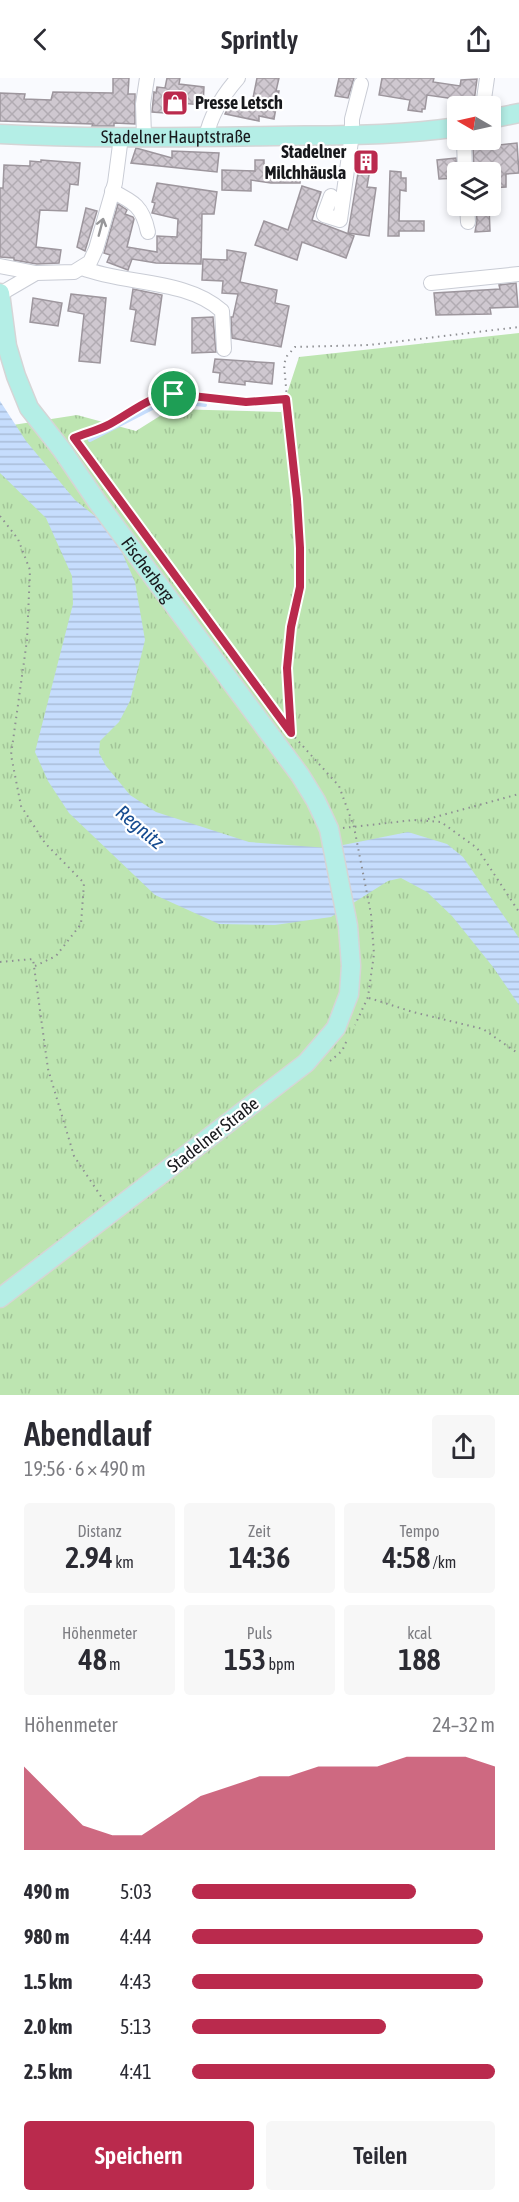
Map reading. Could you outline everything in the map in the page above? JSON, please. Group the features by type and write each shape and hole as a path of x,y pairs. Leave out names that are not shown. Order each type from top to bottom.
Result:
{"main road":[{"path":"501,117 519,113"},
{"name":"Stadelner Hauptstraße","path":"0,134 206,137 413,132 447,128"},
{"name":"Fischerberg","path":"0,294 7,346 29,408 300,775 316,801 329,829 348,926"},
{"name":"Stadelner Straße","path":"0,1298 306,1063 336,1029 349,994 351,966 348,926"}],"street":[{"path":"144,136 143,104 147,78"},
{"path":"206,137 210,120 218,104 238,78"},
{"path":"485,96 488,78"},
{"path":"331,196 324,215 340,220 352,119 361,84"},
{"path":"0,266 36,273 74,272 90,262 96,249 118,167 121,137"},
{"path":"112,191 134,202 145,217 148,232"},
{"path":"468,216 468,222"},
{"path":"82,268 111,277 200,295 222,311 224,349"},
{"path":"0,294 36,273"},
{"path":"431,283 519,274"}],"path":[{"path":"291,733 287,668 291,627 300,587 300,548 291,432 286,399 284,364 287,356 295,347 369,345 519,327"},
{"path":"286,399 246,402 165,395 146,402 109,424 74,438 291,733 339,786 354,827 371,914"},
{"path":"0,516 18,539 30,570 27,640 11,756 21,806 45,843 84,883 81,924 56,956 33,967"},
{"path":"329,829 426,820 519,794"},
{"path":"426,820 441,822 477,848 519,912"},
{"path":"0,962 33,959 48,1069 74,1156 112,1213"},
{"path":"349,994 483,1029 519,1053"}],"green space":[{"path":"519,333 519,1395 0,1395 0,427 77,415 136,431 171,409 281,412 299,357"}],"water":[{"name":"Regnitz","path":"0,401 26,441 75,500 101,521 117,541 135,582 145,640 130,701 119,722 100,741 99,753 106,766 130,795 156,812 249,842 328,848 408,832 447,844 463,857 519,938 519,1005 493,967 452,916 427,892 401,878 388,881 331,917 275,925 219,924 155,895 69,813 48,781 35,752 73,604 72,576 46,518 0,473"}],"building":[{"path":"113,78 129,78 128,94 135,94 135,124 114,123 114,126 92,126 93,124 0,121 0,93 25,94 24,99 51,100 53,92 113,93"},
{"path":"167,78 180,78 179,84 204,87 203,105 179,103 178,114 152,112 154,92 156,93 157,87 165,88"},
{"path":"257,78 279,78 274,119 259,116 259,121 225,114 232,99 252,103"},
{"path":"339,78 354,78 348,98 335,96"},
{"path":"382,78 434,78 433,82 460,86 461,80 477,79 475,96 447,96 447,98 427,95 425,109 422,109 422,112 408,110 410,100 379,95"},
{"path":"517,143 519,173 506,174 506,187 501,187 501,162 474,162 473,150 501,150 501,145"},
{"path":"136,148 172,158 172,151 219,153 217,172 131,163"},
{"path":"456,158 456,162 447,162 447,179 439,179 437,160"},
{"path":"41,160 80,163 78,185 70,184 67,211 40,210 36,247 61,250 59,263 37,264 0,257 0,188 3,188 4,165 30,166 30,161 41,162"},
{"path":"255,160 264,160 264,170 300,169 300,183 251,180 251,191 222,190 222,170 255,171"},
{"path":"359,167 370,169 367,187 376,188 369,236 348,233"},
{"path":"390,171 401,172 401,178 406,178 406,191 400,190 399,221 424,221 424,231 399,231 399,236 388,236"},
{"path":"157,183 217,192 214,214 202,214 201,264 156,263 132,259 128,270 107,262 110,255 104,253 118,204 127,210 125,214 134,219 127,247 157,252 157,236 177,237 178,219 152,213 155,203 152,202"},
{"path":"302,186 321,192 312,220 354,236 346,258 302,242 297,260 255,245 264,221 288,230"},
{"path":"86,208 97,211 85,251 77,247"},
{"path":"477,216 489,216 490,231 475,232"},
{"path":"227,250 246,253 240,282 277,290 275,303 289,306 281,347 232,338 231,317 233,317 238,294 222,293 223,281 202,280 203,259 227,260"},
{"path":"516,283 518,307 490,308 491,314 436,315 434,293 500,289 499,285"},
{"path":"133,289 162,295 155,345 131,341 136,310 130,309"},
{"path":"71,294 106,298 100,363 79,361 84,314 68,311"},
{"path":"33,298 62,303 58,326 30,322"},
{"path":"213,317 216,352 192,353 192,318"},
{"path":"215,359 274,363 272,384 245,381 245,385 219,382 220,373 213,372"}],"waterway":[{"path":"90,440 166,401 205,405"}],"place":[{"name":"Presse Letsch","path":"175,103"},
{"name":"Stadelner Milchhäusla","path":"366,162"}],"route":[{"path":"174,394 246,402 286,399 290,420 300,548 300,587 291,627 287,668 291,733 74,438 109,424 146,402 174,394"}]}
